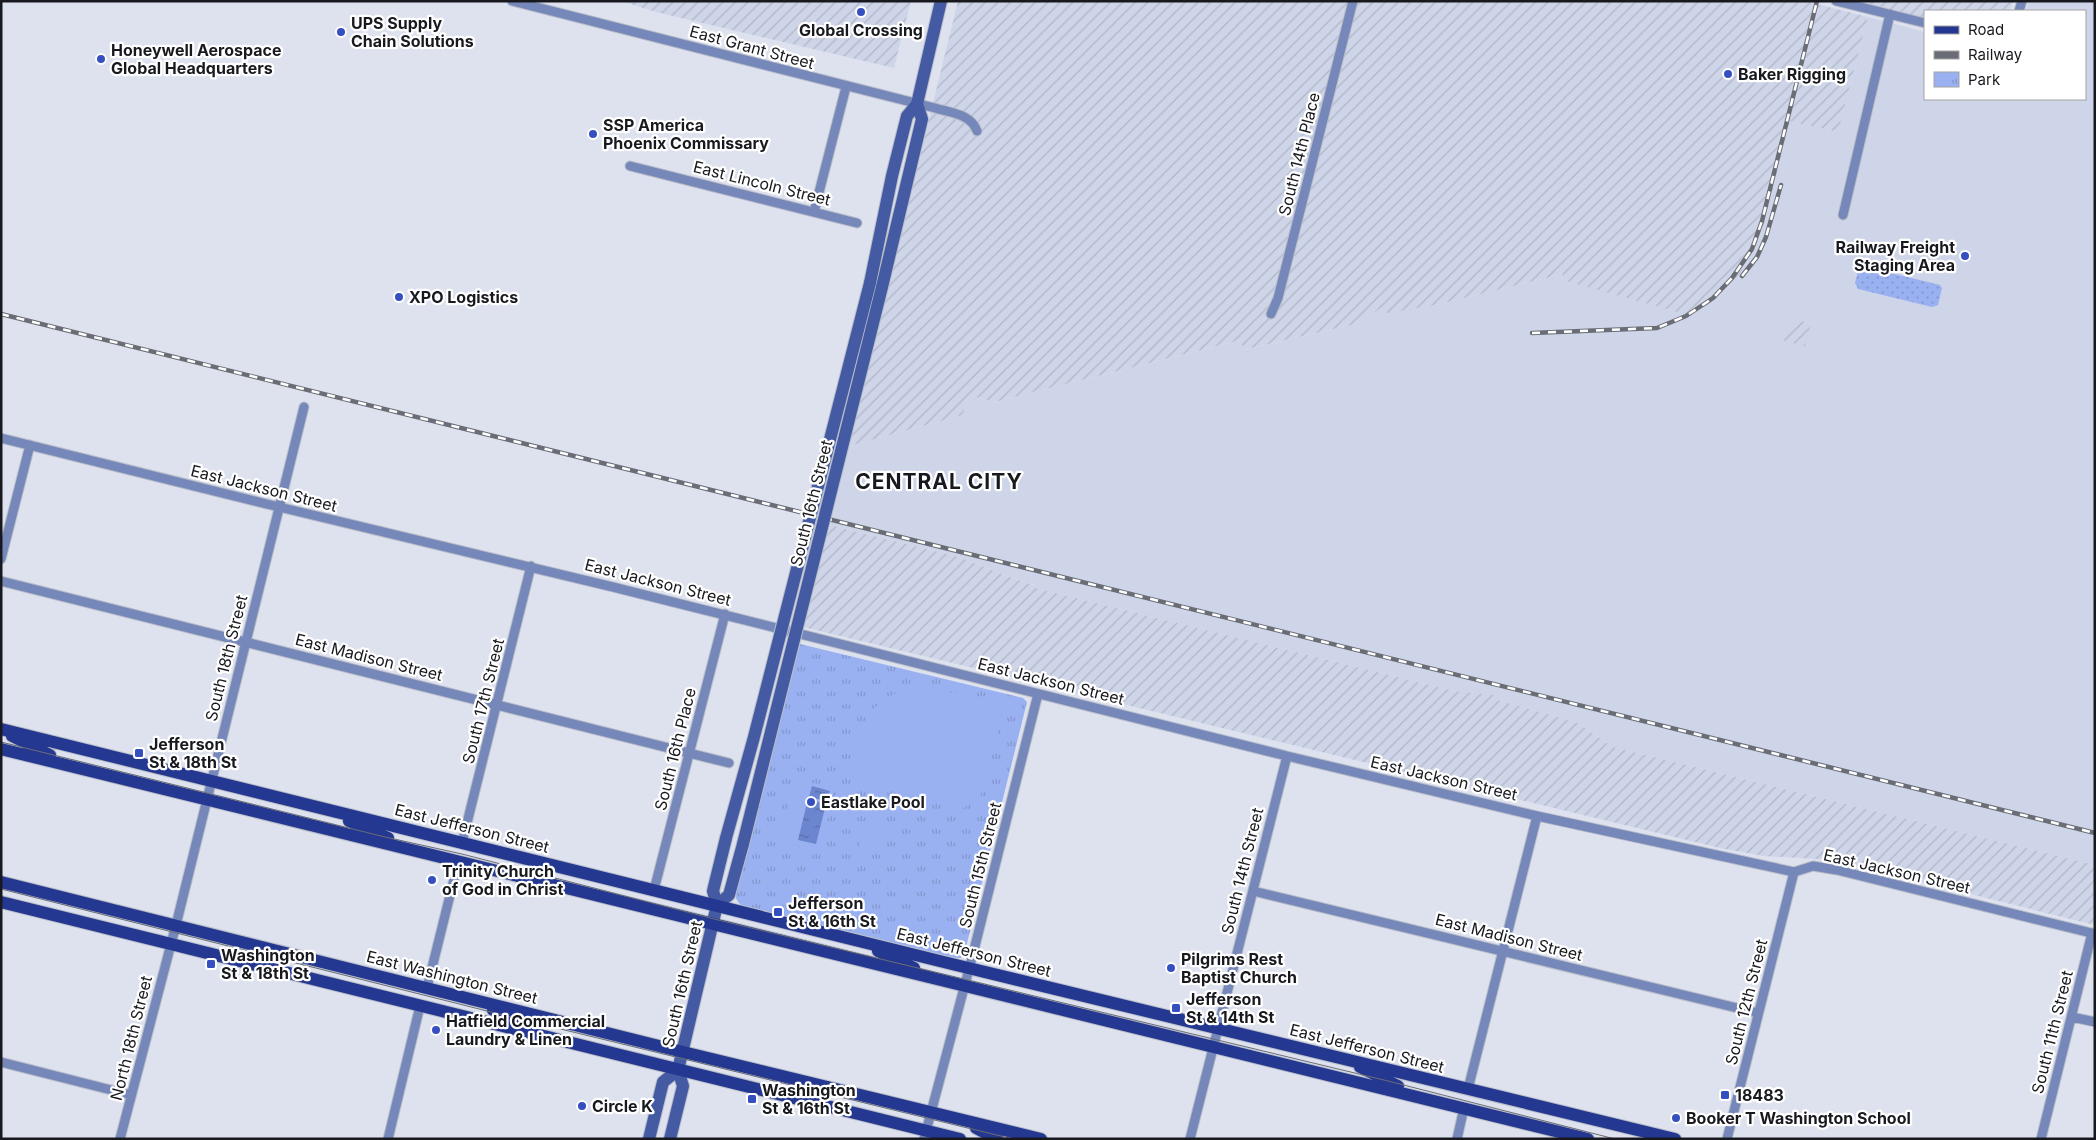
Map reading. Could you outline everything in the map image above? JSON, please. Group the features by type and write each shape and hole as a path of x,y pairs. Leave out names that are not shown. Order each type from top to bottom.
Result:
{"main road":[{"name":"South 16th Street","path":"678,1070 717,905 712,891 922,119 917,104 941,1"},
{"name":"South 16th Street","path":"717,905 729,895 743,844 876,285"},
{"name":"East Jefferson Street","path":"1,730 212,780 1468,1090 1675,1139"},
{"name":"East Jefferson Street","path":"1,730 72,766"},
{"name":"East Jefferson Street","path":"1,749 458,863 1588,1139"},
{"name":"East Jefferson Street","path":"320,808 420,852"},
{"name":"East Washington Street","path":"1,882 1041,1139"},
{"path":"1,894 44,913"},
{"path":"1,902 678,1070 925,1135 960,1139"},
{"name":"East Jefferson Street","path":"848,938 941,980"},
{"path":"466,998 548,1038"},
{"path":"1339,1057 1423,1098"},
{"path":"649,1139 663,1082 678,1070"},
{"path":"670,1139 683,1086 678,1070"},
{"name":"East Washington Street","path":"954,1117 997,1139"}],"street":[{"name":"East Grant Street","path":"512,1 965,117 975,124 977,131"},
{"name":"South 14th Place","path":"1271,314 1278,298 1353,1"},
{"path":"1836,1 1924,23"},
{"path":"1843,215 1890,14"},
{"path":"814,212 846,87"},
{"name":"East Lincoln Street","path":"630,166 857,223"},
{"name":"South 18th Street","path":"171,945 304,407"},
{"name":"East Jackson Street","path":"1,438 279,507 532,566 1287,756 1537,816 1794,872 1813,866 1837,870 2093,934"},
{"path":"1,559 30,445"},
{"name":"South 17th Street","path":"462,843 532,566"},
{"name":"East Madison Street","path":"1,581 729,763"},
{"name":"South 16th Place","path":"654,890 725,614"},
{"name":"South 15th Street","path":"925,1135 1038,694"},
{"name":"South 14th Street","path":"1190,1139 1287,756"},
{"path":"1468,1090 1537,816"},
{"path":"427,988 458,863"},
{"name":"South 12th Street","path":"1728,1139 1794,872"},
{"name":"East Madison Street","path":"1252,891 1758,1013"},
{"name":"South 11th Street","path":"2041,1139 2093,934"},
{"name":"North 18th Street","path":"120,1139 171,945"},
{"path":"388,1139 420,1006"},
{"path":"2072,1017 2095,1022"},
{"path":"1,1062 131,1095"},
{"path":"1456,1139 1464,1108"}],"shaded area":[{"path":"621,1 911,1 894,68 656,12"},
{"path":"958,1 1805,1 1868,17 1838,132 1790,121 1763,229 1755,249 1735,281 1719,297 1692,316 1562,280 1563,274 1435,305 1386,313 1381,308 1355,324 1243,350 1241,340 994,402 968,395 963,415 849,446"},
{"path":"1859,1 2013,1 2010,10 1924,10 1924,18"},
{"path":"2028,1 2095,1 2095,865 1613,747 1576,722 1497,700 1497,695 1454,691 1035,588 1035,585 959,557 829,525 849,446 963,415 968,395 994,402 1242,340 1244,350 1355,324 1381,307 1435,305 1563,274 1562,280 1719,297 1735,281 1755,249 1763,229 1790,120 1838,132 1868,17 1924,32 1924,100 2086,100 2086,10 2026,10"},
{"path":"1801,321 1811,323 1805,346 1780,340"},
{"path":"829,525 959,557 1036,586 1035,588 1454,691 1497,695 1497,700 1576,722 1613,747 2095,865 2095,925 1845,863 1764,856 1720,848 803,627"}],"green space":[{"path":"1862,266 1940,285 1942,288 1938,305 1932,307 1858,289 1855,283 1859,268"},
{"path":"800,644 1023,698 1027,702 965,951 961,958 746,907 738,901 735,894"},
{"path":"925,686 1004,705 980,798 963,808 845,778 861,729 877,705 890,696 905,690"},
{"name":"Eastlake Pool","path":"796,779 835,788 819,852 794,845 796,831 792,831 791,836 787,835 786,840 780,839"},
{"path":"867,815 885,820 878,851 859,847"}],"water":[{"path":"812,786 830,791 827,801 809,797"},
{"path":"808,799 826,804 816,844 798,840"}],"tram line":[{"path":"1,742 385,837 462,854 714,919 1388,1081 1615,1139"},
{"path":"1,889 503,1015 1013,1139"}],"railway":[{"path":"1532,333 1657,328 1686,316 1713,298 1732,278 1752,249 1762,221 1817,1"},
{"path":"1742,276 1757,257 1766,237 1781,185"},
{"path":"1,314 2095,833"}],"place":[{"name":"Global Crossing","path":"861,12"},
{"name":"UPS Supply Chain Solutions","path":"341,32"},
{"name":"Honeywell Aerospace Global Headquarters","path":"101,59"},
{"name":"Baker Rigging","path":"1728,74"},
{"name":"SSP America Phoenix Commissary","path":"593,134"},
{"name":"Railway Freight Staging Area","path":"1965,256"},
{"name":"XPO Logistics","path":"399,297"},
{"name":"Jefferson St & 18th St","path":"139,753"},
{"name":"Eastlake Pool","path":"811,802"},
{"name":"Trinity Church of God in Christ","path":"432,880"},
{"name":"Jefferson St & 16th St","path":"778,912"},
{"name":"Washington St & 18th St","path":"211,964"},
{"name":"Pilgrims Rest Baptist Church","path":"1171,968"},
{"name":"Jefferson St & 14th St","path":"1176,1008"},
{"name":"Hatfield Commercial Laundry & Linen","path":"436,1030"},
{"name":"18483","path":"1725,1095"},
{"name":"Washington St & 16th St","path":"752,1099"},
{"name":"Circle K","path":"582,1106"},
{"name":"Booker T Washington School","path":"1676,1118"}],"district":[{"name":"CENTRAL CITY","path":"939,481"}]}
